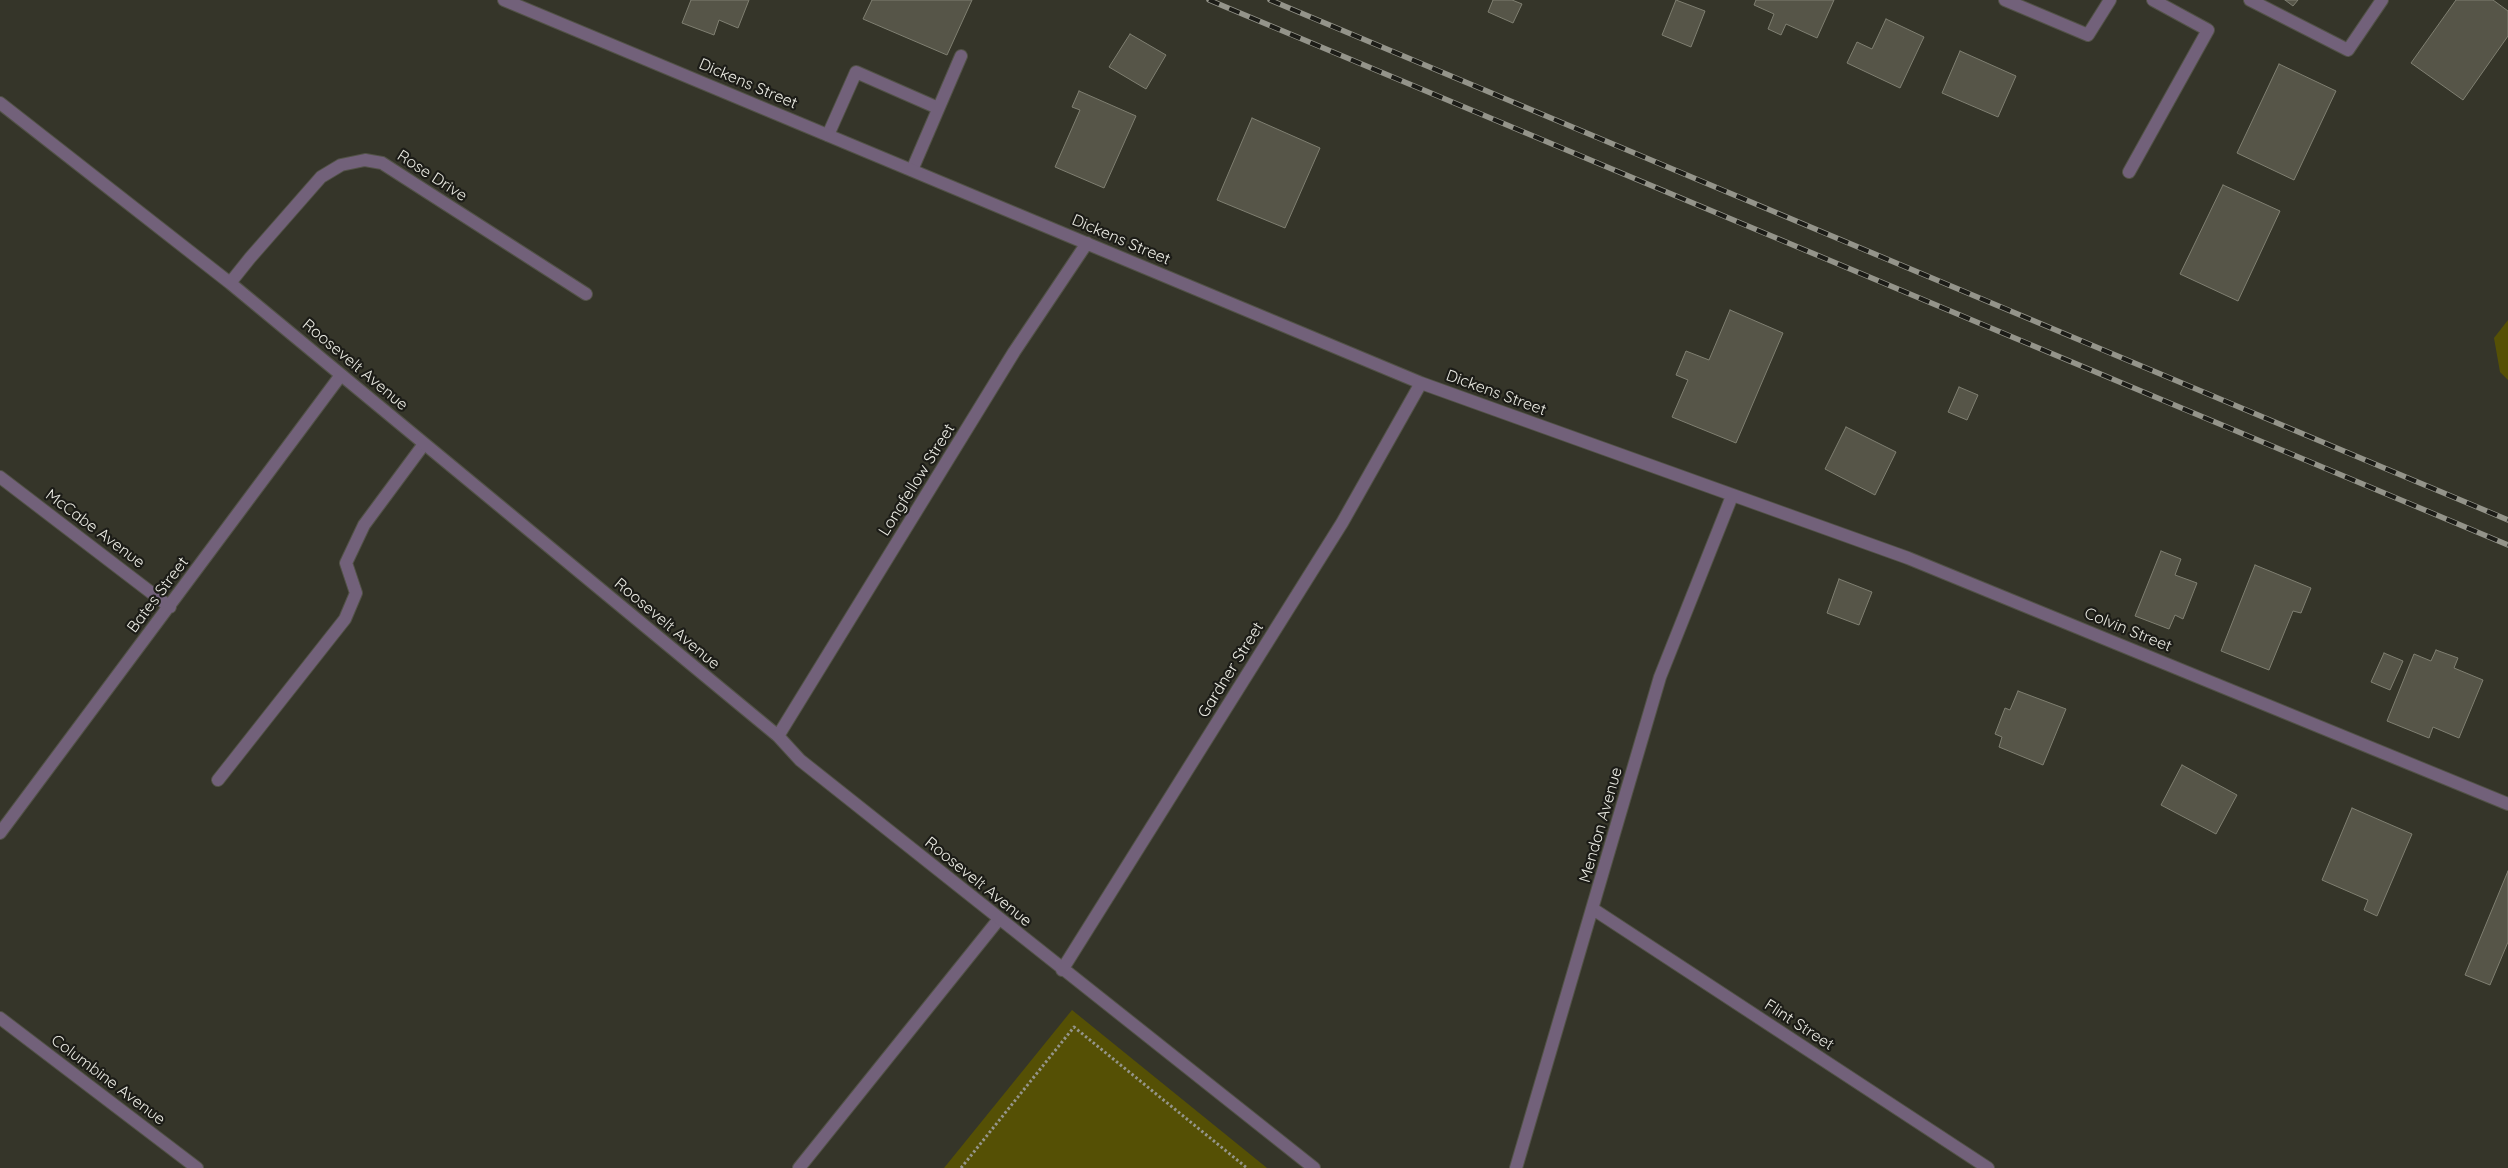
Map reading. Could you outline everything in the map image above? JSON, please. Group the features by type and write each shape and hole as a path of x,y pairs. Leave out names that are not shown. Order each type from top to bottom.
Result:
{"street":[{"name":"Dickens Street","path":"504,0 1421,383 1732,496"},
{"path":"2004,0 2088,35 2110,0"},
{"path":"2129,172 2208,30 2153,0"},
{"path":"2250,0 2348,50 2382,0"},
{"path":"912,170 961,56"},
{"path":"828,135 856,72 938,108"},
{"name":"Roosevelt Avenue","path":"0,103 230,284 341,375 778,736 800,760 1062,970 1314,1168"},
{"name":"Rose Drive","path":"230,284 250,258 321,178 341,165 366,160 382,163 586,294"},
{"name":"Longfellow Street","path":"778,736 1014,352 1087,243"},
{"name":"Bates Street","path":"0,833 341,375"},
{"name":"Gardner Street","path":"1062,970 1342,523 1421,383"},
{"path":"218,780 345,619 356,593 346,563 364,525 424,444"},
{"name":"McCabe Avenue","path":"0,477 170,607"},
{"name":"Colvin Street","path":"1732,496 1908,558 2508,804"},
{"name":"Mendon Avenue","path":"1516,1168 1660,677 1732,496"},
{"name":"Flint Street","path":"1593,909 1988,1168"},
{"path":"799,1168 999,919"},
{"name":"Columbine Avenue","path":"0,1018 197,1168"}],"path":[{"path":"961,1168 1074,1027 1247,1168"}],"shaded area":[{"path":"2508,320 2508,380 2500,372 2494,338"},
{"path":"1072,1010 1267,1168 944,1168"}],"building":[{"path":"691,0 749,0 738,28 719,20 714,35 682,23"},
{"path":"872,0 972,0 947,55 863,19"},
{"path":"1493,0 1512,0 1522,4 1513,23 1488,12"},
{"path":"1676,0 1705,11 1691,47 1662,35"},
{"path":"1756,0 1834,0 1817,38 1786,24 1781,35 1768,29 1774,14 1754,5"},
{"path":"2285,0 2298,0 2293,6"},
{"path":"2456,0 2493,0 2508,11 2508,36 2463,100 2411,63"},
{"path":"1886,19 1924,37 1900,88 1847,63 1857,42 1872,49"},
{"path":"1130,34 1166,55 1146,89 1109,67"},
{"path":"1960,51 2016,76 1998,117 1942,93"},
{"path":"2279,64 2336,91 2294,180 2237,153"},
{"path":"1079,91 1136,116 1104,188 1055,167 1080,110 1072,107"},
{"path":"1252,118 1320,148 1285,228 1217,200"},
{"path":"2223,185 2280,211 2238,301 2180,274"},
{"path":"1730,310 1783,333 1736,443 1672,417 1688,380 1676,375 1686,351 1709,360"},
{"path":"1959,387 1978,395 1967,420 1948,412"},
{"path":"1846,427 1896,452 1875,495 1825,469"},
{"path":"2161,551 2181,559 2175,575 2197,583 2183,619 2175,615 2169,629 2135,616"},
{"path":"2255,565 2311,588 2301,613 2293,611 2269,670 2221,651"},
{"path":"1839,579 1872,592 1859,625 1827,613"},
{"path":"2436,650 2458,658 2454,668 2483,680 2459,738 2433,727 2429,738 2387,721 2414,654 2431,661"},
{"path":"2384,653 2403,661 2390,690 2371,682"},
{"path":"2018,691 2066,709 2043,765 1999,747 2002,737 1995,734 2005,708 2010,710"},
{"path":"2182,765 2237,795 2216,834 2161,805"},
{"path":"2352,808 2412,834 2377,916 2364,910 2368,900 2322,880"},
{"path":"2508,871 2508,942 2490,985 2465,975"}],"railway":[{"path":"1209,0 2508,545"},
{"path":"1270,0 2508,520"}]}
